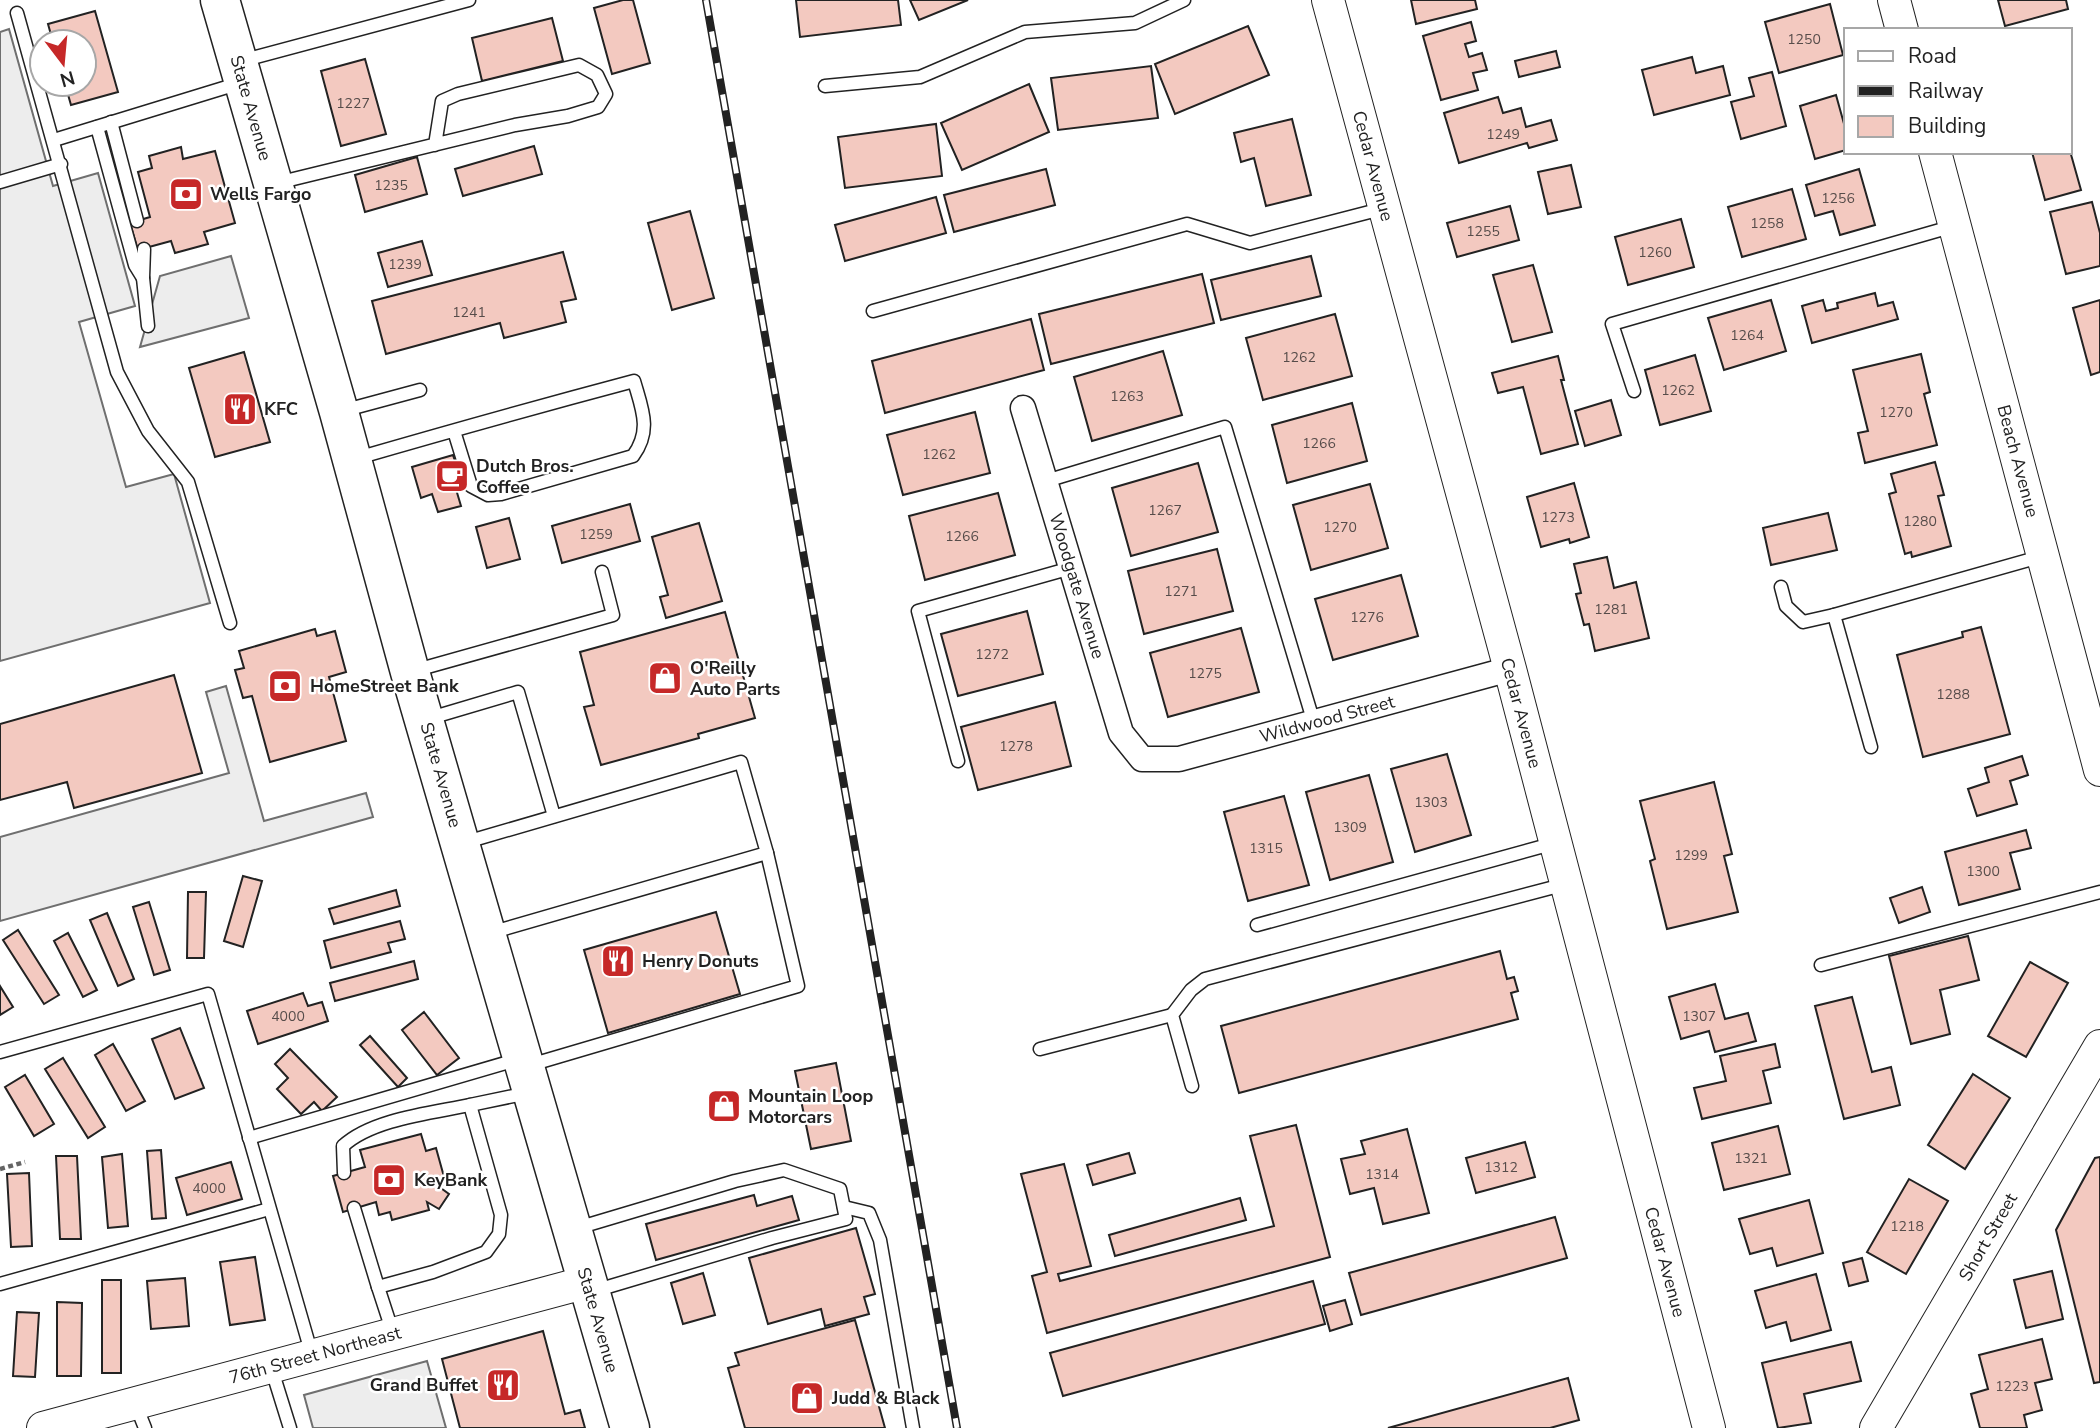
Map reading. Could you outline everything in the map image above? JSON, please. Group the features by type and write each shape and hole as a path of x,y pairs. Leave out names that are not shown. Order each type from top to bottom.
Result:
{"main road":[{"name":"State Avenue","path":"220,0 339,412 410,672 630,1428"}],"street":[{"name":"Cedar Avenue","path":"1328,0 1510,669 1709,1428"},
{"path":"1894,0 1901,28"},
{"name":"Beach Avenue","path":"1936,154 2100,770"},
{"name":"Woodgate Avenue","path":"1023,408 1121,733 1142,759"},
{"name":"Wildwood Street","path":"1142,759 1179,760 1510,669"},
{"name":"Short Street","path":"1876,1428 2100,1046"},
{"name":"76th Street Northeast","path":"43,1428 140,1415 271,1367 393,1334 589,1287"}],"lane":[{"path":"54,140 111,122 240,72 469,0"},
{"path":"825,86 920,77 1025,32 1135,23 1184,0"},
{"path":"17,13 117,372 148,431 188,482 230,623"},
{"path":"273,184 435,145 515,125 568,116 598,107 606,94 597,75 579,65 458,94 442,101 435,145"},
{"path":"111,122 137,221"},
{"path":"97,127 135,265 143,278"},
{"path":"0,182 61,164"},
{"path":"873,311 1187,224 1250,243 1385,208"},
{"path":"1634,391 1612,324 1955,226"},
{"path":"144,249 143,278 148,326"},
{"path":"352,460 454,430 634,380 645,422 642,443 632,456 488,495 471,486 454,430"},
{"path":"339,412 420,390"},
{"path":"1046,481 1225,428 1314,723"},
{"path":"1781,587 1786,607 1803,622 2043,556"},
{"path":"958,761 918,611 1071,568"},
{"path":"410,672 613,615 602,572"},
{"path":"1834,615 1871,747"},
{"path":"425,719 518,692 554,816"},
{"path":"249,1138 527,1072 798,986 767,853 741,762 460,844"},
{"path":"1257,925 1555,843"},
{"path":"487,934 767,853"},
{"path":"1192,1086 1172,1014 1177,1004 1205,979 1566,884"},
{"path":"1821,965 2100,892"},
{"path":"0,1052 208,994 312,1356"},
{"path":"1040,1049 1172,1014"},
{"path":"344,1173 343,1146 354,1136 365,1130 470,1105 527,1072"},
{"path":"377,1287 433,1272 486,1252 499,1234 500,1215 470,1105"},
{"path":"572,1229 735,1181 784,1171 840,1189 846,1219 589,1287"},
{"path":"844,1206 869,1213 880,1240 913,1428"},
{"path":"354,1208 393,1334"},
{"path":"0,1284 268,1209"},
{"path":"271,1367 290,1428"}],"path":[{"path":"0,1169 25,1163"}],"shaded area":[{"path":"9,29 53,186 98,173 135,306 79,322 126,487 174,474 210,603 0,661 0,32"},
{"path":"231,256 249,318 140,347 160,276"},
{"path":"226,686 264,821 366,793 373,817 0,921 0,837 229,773 206,692"},
{"path":"427,1361 446,1428 313,1428 304,1395"}],"building":[{"path":"633,0 650,63 612,74 594,8"},
{"path":"796,0 898,0 901,25 800,37"},
{"path":"910,0 968,0 919,20"},
{"path":"1411,0 1475,0 1477,9 1416,24"},
{"path":"1998,0 2066,0 2068,9 2005,26"},
{"path":"1830,4 1843,55 1779,73 1765,22"},
{"path":"95,11 118,92 98,98 98,28 49,28 48,24"},
{"path":"552,18 563,61 482,81 472,38"},
{"path":"1471,22 1476,41 1465,44 1469,57 1482,53 1487,70 1473,73 1478,90 1441,100 1423,36"},
{"path":"1248,26 1269,75 1175,114 1155,64"},
{"path":"1556,51 1560,67 1519,77 1515,61"},
{"path":"1692,57 1696,73 1723,66 1730,95 1654,115 1642,70"},
{"path":"365,59 386,134 341,146 321,71"},
{"path":"1151,66 1158,118 1058,130 1051,78"},
{"path":"1772,72 1786,126 1741,139 1731,102 1754,96 1749,78"},
{"path":"1029,84 1049,132 962,170 941,123"},
{"path":"1836,95 1844,124 1844,151 1815,159 1800,106"},
{"path":"1498,97 1503,113 1521,108 1526,127 1551,120 1557,140 1529,148 1527,143 1459,163 1444,113"},
{"path":"69,98 96,98 71,105"},
{"path":"1292,119 1311,195 1266,206 1254,158 1241,162 1234,133"},
{"path":"936,124 942,176 845,188 838,137"},
{"path":"534,146 542,174 463,196 455,169"},
{"name":"Wells Fargo","path":"181,147 183,159 215,151 235,223 204,232 208,244 175,253 171,241 138,250 130,223 150,217 138,172 152,168 149,156"},
{"path":"2033,154 2071,154 2081,190 2045,200"},
{"path":"417,157 427,194 365,212 355,175"},
{"path":"1571,165 1581,207 1548,214 1538,172"},
{"path":"1046,169 1055,205 954,232 944,195"},
{"path":"1859,169 1875,225 1840,235 1833,211 1815,216 1806,185"},
{"path":"1792,189 1806,239 1742,257 1728,207"},
{"path":"936,197 946,233 845,261 835,225"},
{"path":"2092,202 2100,233 2100,266 2066,274 2050,212"},
{"path":"1510,206 1519,240 1457,257 1447,223"},
{"path":"690,211 714,298 672,310 648,223"},
{"path":"1681,219 1694,267 1628,285 1615,237"},
{"path":"422,241 432,275 388,287 378,253"},
{"path":"563,252 576,299 561,302 566,322 504,338 500,323 386,354 372,301"},
{"path":"1311,256 1321,296 1221,320 1211,280"},
{"path":"1533,265 1552,332 1512,342 1493,275"},
{"path":"1202,274 1214,323 1051,364 1039,314"},
{"path":"1875,293 1878,306 1893,302 1898,319 1812,343 1802,306 1823,300 1826,311 1838,308 1837,303"},
{"path":"1771,300 1786,351 1724,370 1708,318"},
{"path":"2100,300 2100,372 2091,375 2073,308"},
{"path":"1335,314 1352,376 1263,400 1246,338"},
{"path":"1031,319 1044,370 885,413 872,361"},
{"path":"1163,351 1182,415 1092,441 1074,377"},
{"path":"244,352 270,442 215,457 189,368"},
{"path":"1921,354 1930,392 1924,394 1937,445 1865,463 1858,433 1868,431 1853,370"},
{"path":"1695,355 1711,411 1660,425 1645,370"},
{"path":"1558,356 1564,380 1561,380 1578,444 1541,454 1523,387 1498,393 1492,373"},
{"path":"1611,400 1621,435 1585,446 1575,411"},
{"path":"1352,403 1367,461 1287,483 1272,425"},
{"path":"975,412 990,473 903,495 887,435"},
{"path":"453,455 457,467 450,469 461,506 438,512 432,494 421,498 412,467"},
{"path":"1935,462 1944,495 1938,496 1951,546 1912,557 1911,552 1905,554 1889,494 1896,492 1891,474"},
{"path":"1198,463 1218,532 1131,556 1112,488"},
{"path":"1574,483 1589,537 1570,543 1569,539 1541,547 1527,497"},
{"path":"1370,484 1388,548 1311,570 1293,505"},
{"path":"998,493 1015,555 925,580 909,516"},
{"path":"630,504 640,541 562,563 552,526"},
{"path":"1828,513 1837,550 1771,565 1763,528"},
{"path":"509,518 520,559 487,568 476,527"},
{"path":"699,523 722,601 666,618 660,597 668,595 652,537"},
{"path":"1217,549 1233,611 1144,634 1128,571"},
{"path":"1607,557 1614,588 1636,582 1649,638 1595,651 1589,624 1584,625 1576,594 1581,593 1574,564"},
{"path":"1401,575 1418,636 1333,660 1315,599"},
{"path":"1027,611 1043,674 958,696 941,634"},
{"name":"O'Reilly Auto Parts","path":"725,612 755,718 698,734 699,738 601,765 584,707 594,705 580,652"},
{"path":"1981,627 2010,734 1923,757 1897,655 1963,637 1962,632"},
{"path":"1241,628 1259,692 1168,717 1150,653"},
{"name":"HomeStreet Bank","path":"315,629 317,636 335,631 346,672 329,677 346,741 270,762 252,696 243,698 235,670 244,668 239,651"},
{"path":"174,675 202,773 74,808 67,782 0,800 0,724"},
{"path":"1055,702 1071,766 978,790 961,727"},
{"path":"1447,754 1471,835 1415,852 1391,769"},
{"path":"2022,756 2028,775 2010,781 2017,804 1977,816 1968,789 1989,782 1985,768"},
{"path":"1369,775 1393,862 1330,880 1306,792"},
{"path":"1714,782 1732,854 1724,856 1738,912 1667,929 1650,861 1655,859 1640,801"},
{"path":"1284,796 1309,885 1248,901 1224,812"},
{"path":"2026,830 2031,848 2010,853 2020,889 1959,905 1945,852"},
{"path":"243,876 262,881 243,947 224,941"},
{"path":"1922,887 1930,912 1899,923 1890,898"},
{"path":"396,890 400,906 334,924 329,909"},
{"path":"188,892 206,892 204,958 187,958"},
{"path":"149,902 170,970 154,975 133,907"},
{"path":"716,912 740,994 608,1033 584,950"},
{"path":"107,913 134,979 118,986 90,920"},
{"path":"400,921 405,939 388,943 391,952 331,968 324,941"},
{"path":"18,930 59,995 44,1004 3,940"},
{"path":"68,933 97,990 83,997 54,941"},
{"path":"1968,936 1979,980 1940,990 1950,1034 1911,1044 1889,956"},
{"path":"1500,951 1507,979 1514,977 1518,991 1511,993 1518,1019 1239,1093 1221,1026"},
{"path":"414,961 418,979 335,1001 330,983"},
{"path":"2030,962 2068,983 2026,1057 1988,1036"},
{"path":"1715,984 1725,1019 1748,1013 1756,1041 1715,1052 1709,1031 1681,1039 1669,997"},
{"path":"0,986 13,1007 0,1015"},
{"path":"303,993 308,1006 322,1002 328,1021 258,1044 247,1011"},
{"path":"1852,997 1872,1072 1891,1067 1900,1105 1844,1119 1815,1006"},
{"path":"424,1012 459,1058 437,1075 402,1030"},
{"path":"180,1028 204,1088 175,1099 152,1039"},
{"path":"370,1036 407,1078 398,1087 360,1045"},
{"path":"113,1044 145,1101 126,1111 95,1055"},
{"path":"1775,1044 1780,1067 1763,1071 1771,1103 1702,1119 1694,1088 1726,1081 1720,1056"},
{"path":"290,1049 337,1097 322,1111 314,1102 301,1114 277,1089 288,1078 275,1064"},
{"path":"63,1058 105,1127 88,1138 45,1069"},
{"path":"836,1063 851,1141 811,1149 795,1071"},
{"path":"1973,1074 2010,1098 1965,1169 1928,1145"},
{"path":"25,1075 54,1124 34,1136 5,1087"},
{"path":"1296,1125 1330,1257 1047,1333 1032,1276 1047,1272 1021,1174 1064,1164 1091,1266 1058,1274 1060,1281 1274,1226 1250,1136"},
{"path":"1778,1126 1790,1174 1724,1190 1712,1143"},
{"path":"1407,1129 1429,1213 1383,1224 1374,1188 1350,1194 1341,1159 1365,1154 1361,1141"},
{"name":"KeyBank","path":"421,1134 426,1151 436,1148 446,1184 438,1186 449,1194 439,1209 427,1202 429,1210 392,1220 390,1212 379,1215 376,1202 343,1212 333,1176 365,1167 360,1150"},
{"path":"1525,1142 1535,1177 1476,1193 1466,1158"},
{"path":"161,1150 166,1218 152,1219 147,1151"},
{"path":"1129,1153 1135,1173 1093,1185 1087,1165"},
{"path":"122,1154 128,1226 108,1228 102,1157"},
{"path":"56,1156 77,1156 81,1239 60,1239"},
{"path":"2100,1157 2100,1382 2094,1383 2056,1230 2095,1158"},
{"path":"231,1162 242,1199 187,1215 176,1178"},
{"path":"29,1173 32,1246 11,1247 7,1174"},
{"path":"1909,1179 1948,1201 1906,1274 1867,1252"},
{"path":"754,1195 757,1206 792,1196 799,1220 656,1260 646,1224"},
{"path":"1240,1198 1246,1220 1115,1256 1109,1235"},
{"path":"1809,1200 1823,1253 1777,1266 1772,1248 1750,1254 1739,1219"},
{"path":"1555,1217 1567,1258 1361,1315 1349,1273"},
{"path":"856,1228 875,1294 864,1297 869,1314 825,1326 821,1309 768,1324 749,1258"},
{"path":"255,1257 265,1320 230,1325 220,1262"},
{"path":"1862,1258 1868,1281 1849,1286 1843,1263"},
{"path":"2052,1271 2063,1319 2026,1328 2014,1280"},
{"path":"703,1273 715,1315 683,1324 671,1283"},
{"path":"1816,1274 1831,1330 1791,1341 1786,1322 1766,1328 1755,1291"},
{"path":"185,1278 189,1326 151,1329 147,1281"},
{"path":"102,1280 121,1280 121,1373 102,1373"},
{"path":"1313,1281 1325,1324 1063,1396 1050,1353"},
{"path":"1345,1300 1352,1324 1330,1331 1323,1306"},
{"path":"57,1302 82,1303 81,1376 57,1376"},
{"path":"17,1312 39,1313 35,1377 13,1376"},
{"name":"Judd & Black","path":"855,1320 885,1428 745,1428 728,1368 739,1365 735,1353"},
{"name":"Grand Buffet","path":"543,1331 565,1414 580,1410 585,1428 460,1428 442,1359"},
{"path":"2042,1339 2052,1379 2035,1383 2042,1410 2024,1415 2027,1428 1980,1428 1971,1394 1988,1389 1979,1355"},
{"path":"1851,1342 1861,1381 1804,1394 1811,1423 1778,1428 1762,1363"},
{"path":"1568,1378 1579,1420 1550,1428 1388,1428"}],"railway":[{"path":"706,0 957,1428"}],"place":[{"name":"Wells Fargo","path":"186,194"},
{"name":"KFC","path":"240,409"},
{"name":"Dutch Bros. Coffee","path":"452,476"},
{"name":"O'Reilly Auto Parts","path":"665,678"},
{"name":"HomeStreet Bank","path":"285,686"},
{"name":"Henry Donuts","path":"618,961"},
{"name":"Mountain Loop Motorcars","path":"724,1106"},
{"name":"KeyBank","path":"389,1180"},
{"name":"Grand Buffet","path":"503,1385"},
{"name":"Judd & Black","path":"807,1398"}]}
